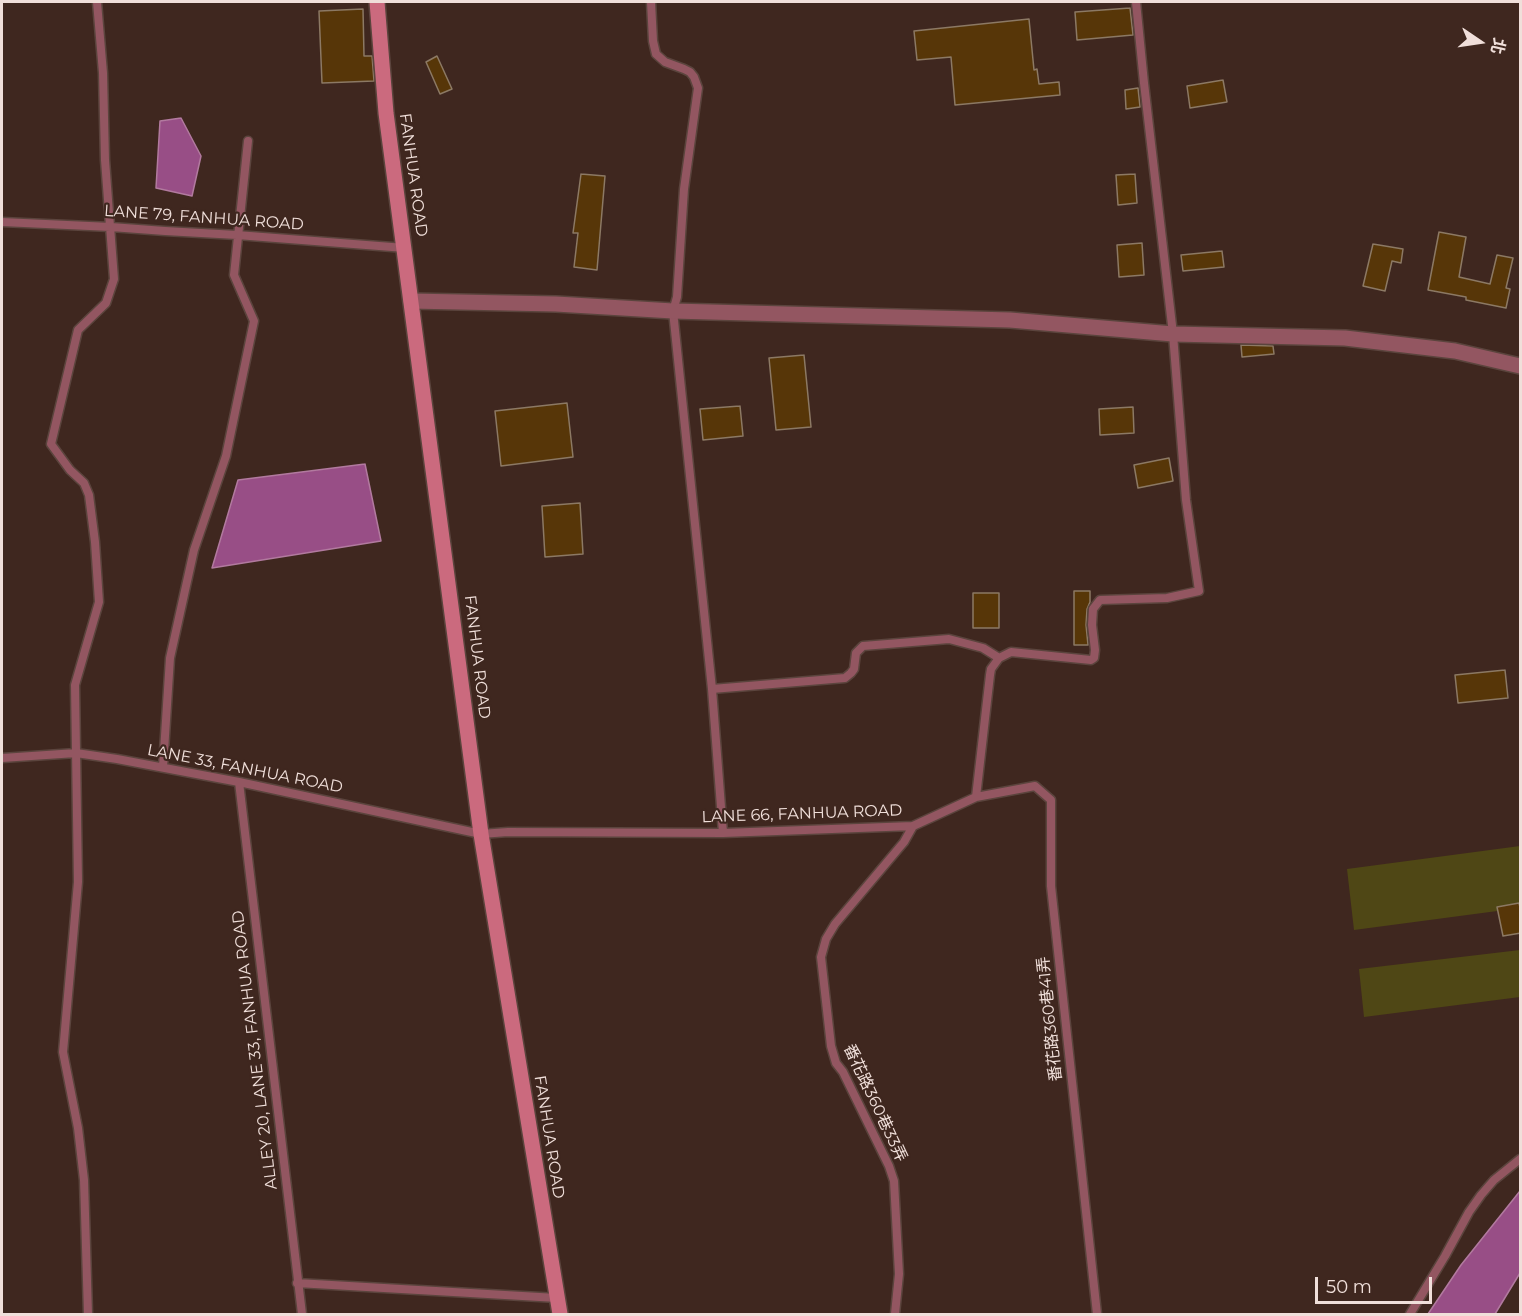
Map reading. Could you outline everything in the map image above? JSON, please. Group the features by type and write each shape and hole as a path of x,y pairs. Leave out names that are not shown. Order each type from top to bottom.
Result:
{"main road":[{"name":"FANHUA ROAD","path":"378,2 386,113 481,834 560,1314"}],"street":[{"path":"411,301 1010,320 1173,334 1345,338 1455,351 1521,366"}],"lane":[{"path":"88,1314 84,1180 78,1128 63,1052 78,882 75,685 99,602 89,495 84,483 70,470 51,444 78,330 106,303 114,279 97,2"},
{"path":"651,2 652,42 656,54 665,62 690,72 698,88 684,189 677,297 673,311 712,689 723,832"},
{"path":"976,796 991,669 999,658 1011,652 1090,660 1094,657 1095,650 1093,609 1100,600 1167,598 1199,591 1186,500 1173,334 1137,2"},
{"path":"163,767 170,658 194,549 226,456 254,321 234,275 248,141"},
{"name":"LANE 79, FANHUA ROAD","path":"2,222 237,235 405,248"},
{"path":"712,689 844,678 854,669 856,653 863,645 949,639 983,648 999,658"},
{"name":"LANE 33, FANHUA ROAD","path":"2,758 76,753 239,782 481,834"},
{"name":"ALLEY 20, LANE 33, FANHUA ROAD","path":"239,782 302,1314"},
{"name":"番花路360巷41弄","path":"976,796 1035,786 1051,800 1051,886 1097,1314"},
{"name":"LANE 66, FANHUA ROAD","path":"481,834 723,832 913,826 976,796"},
{"name":"番花路360巷33弄","path":"895,1314 899,1274 894,1181 889,1166 843,1072 836,1063 831,1046 821,957 826,939 835,924 904,842 913,826"},
{"path":"1410,1314 1475,1204 1494,1180 1521,1159"},
{"path":"297,1283 557,1298"}],"shaded area":[{"path":"181,118 201,156 192,196 156,188 160,121"},
{"path":"365,464 381,541 212,568 238,480"},
{"path":"1520,846 1520,908 1354,930 1347,869"},
{"path":"1520,950 1520,997 1364,1017 1359,969"},
{"path":"1520,1191 1520,1273 1495,1314 1428,1314 1461,1265"}],"building":[{"path":"1130,8 1133,35 1077,40 1075,12"},
{"path":"363,9 364,56 372,56 374,81 322,83 319,11"},
{"path":"1029,19 1034,70 1037,69 1039,84 1059,82 1060,95 955,105 951,57 917,60 914,31"},
{"path":"437,56 452,89 440,94 426,62"},
{"path":"1223,80 1227,102 1190,108 1187,86"},
{"path":"1138,88 1140,107 1126,109 1125,90"},
{"path":"581,174 605,176 597,270 574,267 578,233 573,233"},
{"path":"1135,174 1137,203 1118,205 1116,175"},
{"path":"1439,232 1466,237 1459,277 1490,284 1497,255 1513,258 1506,288 1510,289 1506,308 1428,290"},
{"path":"1142,243 1144,275 1119,277 1117,245"},
{"path":"1373,244 1403,249 1401,263 1392,261 1385,291 1363,286"},
{"path":"1222,251 1224,267 1183,271 1181,255"},
{"path":"1241,345 1273,346 1274,354 1242,357"},
{"path":"804,355 811,427 776,430 769,358"},
{"path":"567,403 573,457 501,466 495,411"},
{"path":"740,406 743,436 703,440 700,409"},
{"path":"1133,407 1134,433 1100,435 1099,409"},
{"path":"1169,458 1173,481 1138,488 1134,465"},
{"path":"580,503 583,554 545,557 542,506"},
{"path":"1074,591 1090,591 1086,625 1088,645 1074,645"},
{"path":"973,593 999,593 999,628 973,628"},
{"path":"1505,670 1508,698 1458,703 1455,675"},
{"path":"1519,903 1521,933 1503,936 1497,907"}]}
